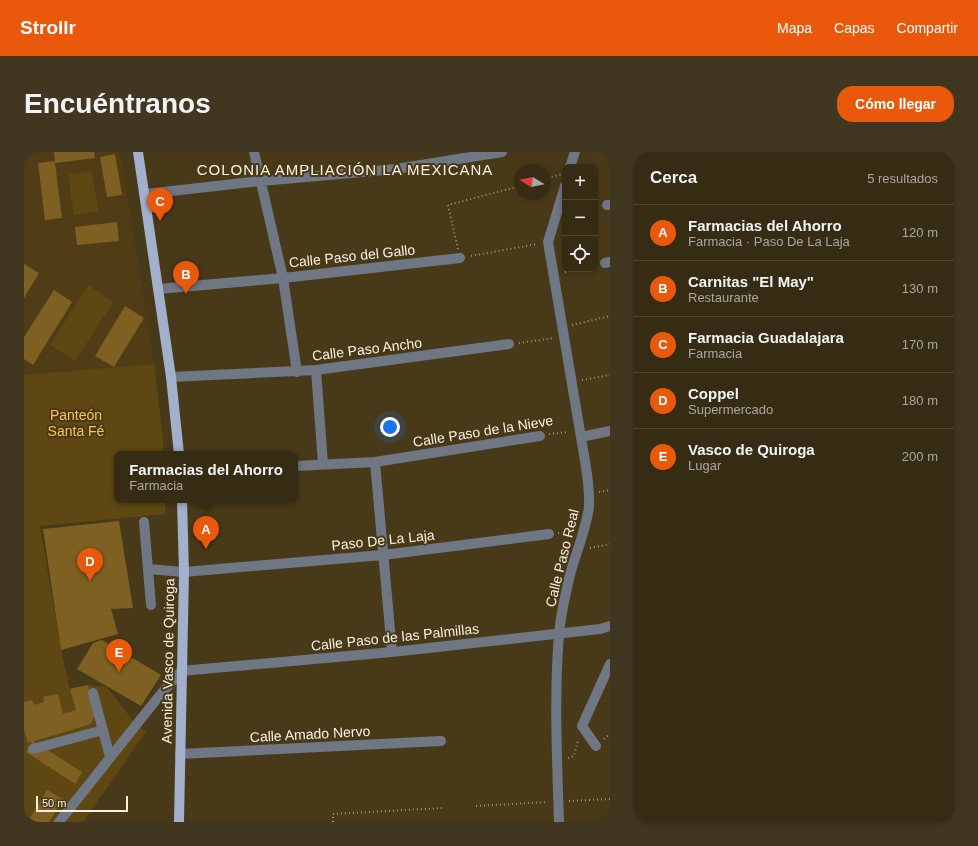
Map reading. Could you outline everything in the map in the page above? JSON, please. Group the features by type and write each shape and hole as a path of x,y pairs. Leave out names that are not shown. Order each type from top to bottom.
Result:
{"main road":[{"path":"138,152 170,377 179,451"},
{"name":"Avenida Vasco de Quiroga","path":"179,822 184,572 182,503"}],"street":[{"path":"254,152 282,278 297,372"},
{"path":"145,194 261,181 396,169 502,152"},
{"path":"571,164 575,152"},
{"name":"Calle Paso Real","path":"559,822 556,709 559,633 563,606 585,529 589,506 588,484 573,382 548,242 562,196"},
{"name":"Calle Paso del Gallo","path":"158,289 282,278 460,258"},
{"name":"Calle Paso Ancho","path":"170,377 297,372 510,344"},
{"path":"316,370 323,464"},
{"path":"581,434 610,431"},
{"name":"Calle Paso de la Nieve","path":"298,466 376,462 540,436"},
{"path":"376,462 392,652"},
{"path":"144,522 151,605"},
{"name":"Paso De La Laja","path":"148,569 184,572 383,555 548,534"},
{"name":"Calle Paso de las Palmillas","path":"182,671 392,652 610,628"},
{"path":"596,746 582,726 610,664"},
{"path":"58,822 156,700 182,671"},
{"path":"93,694 110,757"},
{"path":"33,749 103,730"},
{"name":"Calle Amado Nervo","path":"180,754 441,741"}],"path":[{"path":"550,178 562,175"},
{"path":"514,188 448,205 460,258 548,242"},
{"path":"554,275 566,272"},
{"path":"510,344 564,332 610,316"},
{"path":"573,382 610,375"},
{"name":"Calle Paso de la Nieve","path":"540,436 581,434"},
{"path":"548,534 585,529"},
{"path":"578,551 610,544"},
{"path":"557,762 574,756 582,726"},
{"path":"476,806 610,799"},
{"path":"333,822 333,814 442,808"}],"shaded area":[{"path":"24,152 120,152 154,364 24,375"}],"green space":[{"path":"92,171 98,211 74,215 68,175"},
{"path":"88,285 113,302 75,361 50,345"},
{"name":"Panteón Santa Fé","path":"154,364 163,437 163,451 114,451 114,503 165,503 165,514 40,526 61,650 70,689 88,685 107,687 134,722 146,732 83,822 24,822 24,375"}],"building":[{"path":"54,152 94,152 95,158 55,163 62,218 45,220 38,163 55,161"},
{"path":"115,154 122,195 107,197 100,157"},
{"path":"117,222 119,241 77,245 75,227"},
{"path":"24,264 39,273 24,298"},
{"path":"54,290 72,302 33,365 24,359 24,337"},
{"path":"125,306 144,318 114,367 95,356"},
{"path":"119,521 133,608 111,609 118,634 61,650 43,529"},
{"path":"102,640 161,675 141,706 77,669 93,643"},
{"path":"88,685 95,714 91,724 28,743 24,729 24,702 32,700 34,705 44,702 43,697 58,694 63,714 76,710 70,689"},
{"path":"33,741 82,772 75,784 26,752"},
{"path":"47,790 63,799 49,822 28,822"}],"place":[{"name":"Farmacia Guadalajara","path":"160,221"},
{"name":"Carnitas \"El May\"","path":"186,294"},
{"name":"Farmacias del Ahorro","path":"206,549"},
{"name":"Coppel","path":"90,581"},
{"name":"Vasco de Quiroga","path":"119,672"}],"district":[{"name":"COLONIA AMPLIACIÓN LA MEXICANA","path":"345,170"}]}
